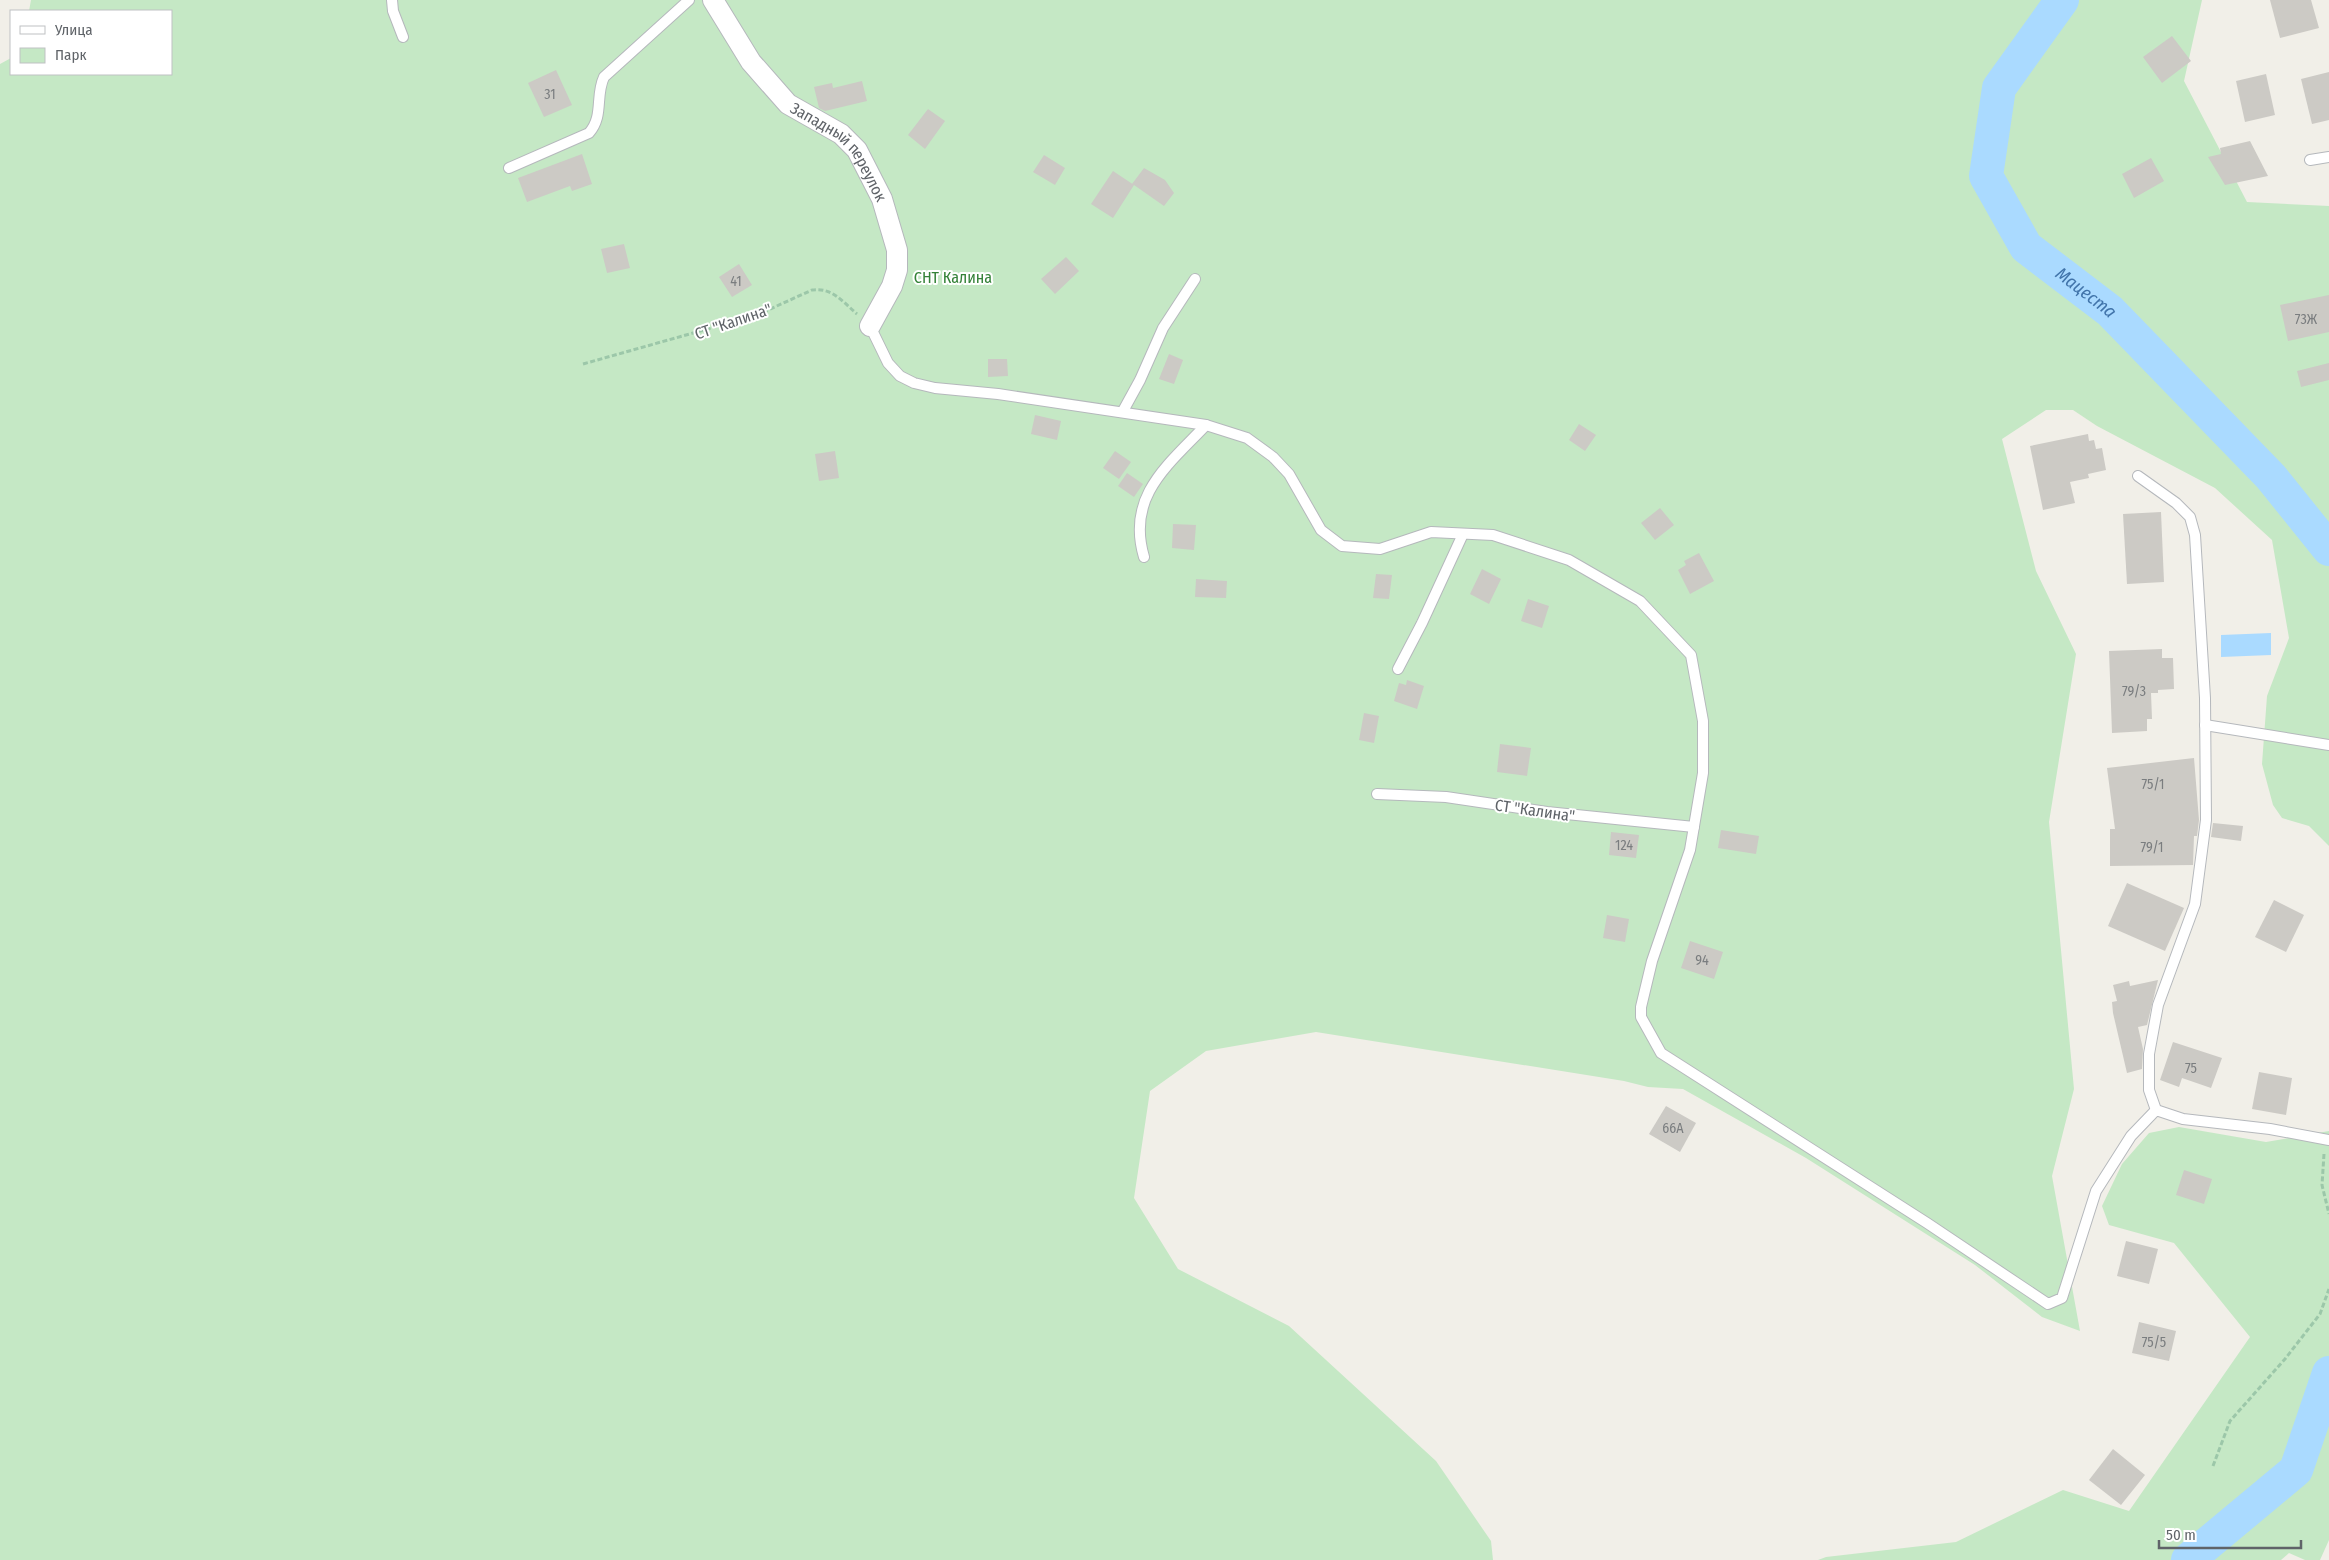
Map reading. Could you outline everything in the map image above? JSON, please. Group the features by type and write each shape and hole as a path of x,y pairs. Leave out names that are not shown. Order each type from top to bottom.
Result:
{"street":[{"name":"Западный переулок","path":"713,0 751,62 788,104 841,134 856,150 882,199 897,250 897,270 892,286 870,326"}],"lane":[{"path":"392,0 393,11 403,37"},
{"path":"509,168 589,133 595,126 598,116 599,87 604,77 689,0"},
{"path":"2310,160 2329,157"},
{"path":"1123,411 1140,380 1163,328 1195,279"},
{"path":"870,326 888,363 900,376 914,383 935,388 998,394 1123,411 1206,425 1247,438 1273,457 1289,474 1321,530 1342,546 1380,549 1431,532 1493,536 1568,560 1640,600 1691,655 1703,721 1703,773 1690,850 1652,961 1641,1007 1642,1017 1660,1053 1927,1223 2048,1304 2056,1303 2062,1298 2096,1191 2131,1136 2156,1110"},
{"path":"1144,557 1138,536 1139,517 1149,488 1206,425"},
{"path":"2138,476 2190,517 2196,535 2205,725 2206,820 2195,904 2158,1005 2149,1054 2149,1090 2156,1110"},
{"path":"1398,669 1422,623 1463,534"},
{"path":"2205,725 2329,745"},
{"name":"СТ \"Калина\"","path":"1377,794 1446,797 1555,813 1694,827"},
{"path":"2156,1110 2184,1119 2270,1129 2327,1140"}],"path":[{"name":"СТ \"Калина\"","path":"583,364 758,315 812,290 822,288 831,291 870,326"},
{"path":"2327,1140 2322,1185 2329,1214"},
{"path":"2325,1196 2329,1198"},
{"path":"2213,1466 2230,1421 2285,1359 2320,1314 2329,1289"}],"green space":[{"name":"СНТ Калина","path":"31,0 2202,0 2184,81 2247,202 2329,206 2329,846 2309,826 2282,818 2273,805 2262,764 2267,696 2289,638 2272,540 2215,488 2097,426 2073,410 2046,410 2002,439 2036,571 2076,654 2049,822 2074,1089 2052,1176 2080,1331 2042,1317 1975,1265 1806,1158 1683,1089 1648,1087 1624,1081 1316,1032 1206,1051 1150,1091 1134,1198 1178,1269 1289,1326 1436,1461 1491,1541 1493,1560 0,1560 0,64 10,59 10,75 172,75 172,10 29,10"},
{"path":"2179,1127 2266,1142 2329,1131 2329,1540 2320,1560 2305,1560 2289,1553 2281,1560 1818,1560 1826,1557 1956,1542 2063,1490 2129,1511 2250,1337 2174,1243 2109,1225 2102,1206 2122,1164 2149,1133"}],"water":[{"path":"2271,633 2271,655 2221,657 2221,635"}],"building":[{"path":"2270,0 2311,0 2319,28 2280,38"},
{"path":"2172,36 2191,61 2162,83 2143,57"},
{"path":"556,70 572,105 544,117 528,83"},
{"path":"2329,72 2329,120 2312,124 2301,79"},
{"path":"2266,74 2275,115 2245,122 2236,81"},
{"path":"862,81 867,101 825,111 819,108 814,87 832,83 833,88"},
{"path":"928,109 945,121 925,149 908,135"},
{"path":"2250,141 2268,176 2225,185 2208,157 2221,154 2220,148"},
{"path":"582,154 592,184 572,191 570,186 527,202 518,178"},
{"path":"1044,155 1065,168 1055,185 1033,172"},
{"path":"2151,158 2164,181 2134,198 2122,174"},
{"path":"1144,168 1165,180 1174,193 1164,206 1134,185 1113,218 1091,204 1113,171 1132,184"},
{"path":"624,244 630,268 607,273 601,249"},
{"path":"1066,257 1079,271 1055,294 1041,279"},
{"path":"739,264 752,285 732,297 719,277"},
{"path":"2329,295 2329,332 2288,341 2280,305"},
{"path":"1169,354 1183,360 1174,384 1159,379"},
{"path":"988,359 1007,359 1008,376 988,377"},
{"path":"2329,363 2329,380 2301,387 2297,371"},
{"path":"1035,415 1061,421 1057,440 1031,434"},
{"path":"1579,424 1596,435 1585,451 1569,440"},
{"path":"2088,434 2089,441 2094,440 2096,449 2102,448 2106,470 2088,474 2089,478 2070,482 2075,503 2043,510 2030,446"},
{"path":"835,451 839,478 819,481 815,454"},
{"path":"1115,451 1131,462 1119,479 1103,468"},
{"path":"1127,473 1143,484 1134,497 1118,486"},
{"path":"1660,508 1674,525 1655,540 1641,523"},
{"path":"2161,512 2164,582 2127,584 2123,514"},
{"path":"1173,524 1196,525 1194,550 1172,548"},
{"path":"1699,553 1714,581 1690,594 1678,570 1686,565 1684,561"},
{"path":"1482,569 1501,579 1489,604 1470,594"},
{"path":"1376,574 1392,575 1389,599 1373,598"},
{"path":"1196,579 1227,581 1226,598 1195,597"},
{"path":"1528,599 1549,606 1542,628 1521,621"},
{"path":"2162,649 2162,658 2173,658 2174,689 2158,690 2158,693 2151,693 2152,719 2147,719 2147,731 2112,733 2109,651"},
{"path":"1407,680 1424,686 1417,709 1394,701 1399,683 1406,685"},
{"path":"1364,713 1379,716 1374,743 1359,740"},
{"path":"1500,744 1531,748 1527,776 1497,772"},
{"path":"2194,758 2199,820 2197,836 2194,836 2193,865 2110,866 2110,829 2115,829 2107,768"},
{"path":"2213,823 2243,826 2241,841 2211,837"},
{"path":"1721,830 1759,836 1756,854 1718,848"},
{"path":"1611,832 1639,835 1636,858 1609,855"},
{"path":"2127,883 2184,908 2165,951 2108,926"},
{"path":"2274,900 2304,915 2286,952 2255,937"},
{"path":"1607,915 1629,919 1625,942 1603,938"},
{"path":"1690,941 1723,952 1714,979 1681,968"},
{"path":"2158,980 2147,1025 2138,1027 2143,1049 2142,1069 2127,1073 2113,1013 2112,1002 2117,1001 2113,985 2129,981 2130,986"},
{"path":"2173,1042 2222,1058 2211,1088 2182,1078 2179,1087 2160,1080"},
{"path":"2259,1072 2292,1078 2286,1115 2252,1109"},
{"path":"1666,1106 1696,1123 1680,1152 1649,1134"},
{"path":"2184,1170 2212,1179 2204,1204 2176,1195"},
{"path":"2126,1241 2158,1249 2149,1284 2117,1276"},
{"path":"2139,1322 2176,1331 2169,1361 2132,1353"},
{"path":"2113,1449 2145,1475 2121,1505 2089,1480"}],"waterway":[{"name":"Мацеста","path":"2062,0 1999,88 1986,176 2026,247 2110,311 2271,477 2329,549"},
{"name":"Мацеста","path":"2188,1560 2296,1470 2329,1373"}]}
